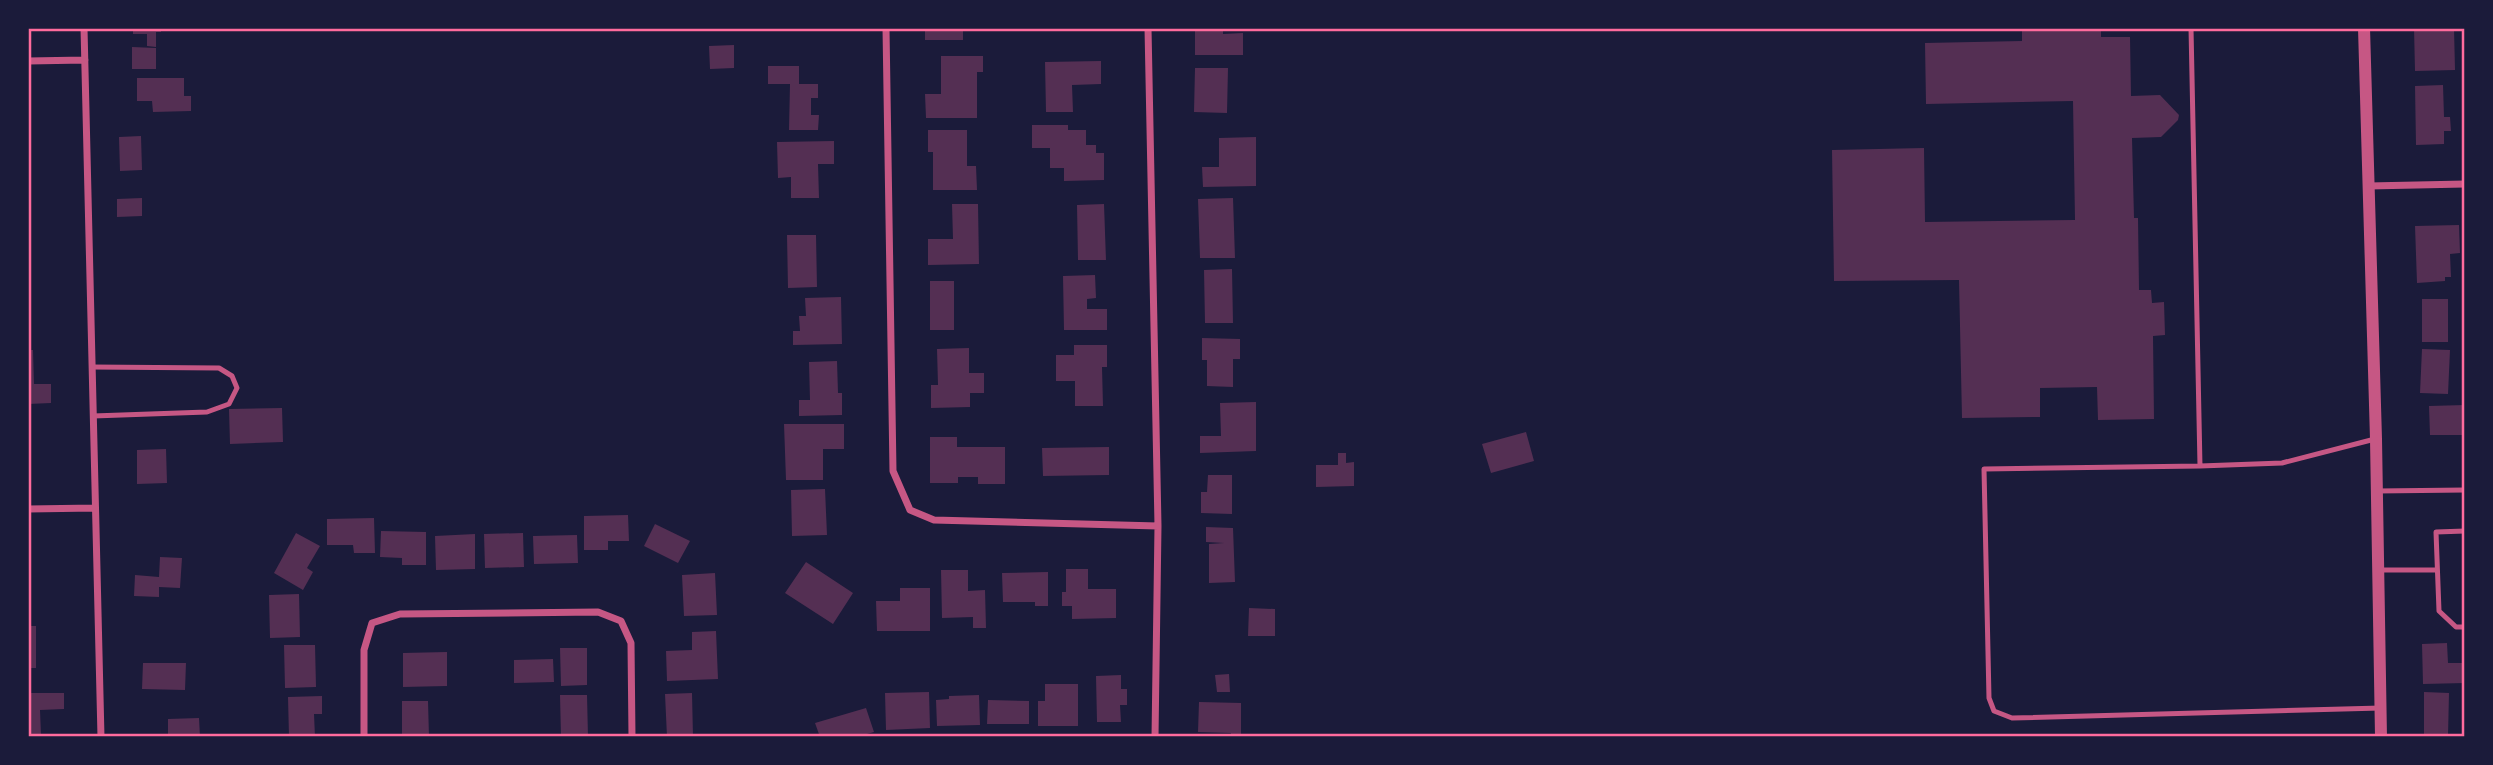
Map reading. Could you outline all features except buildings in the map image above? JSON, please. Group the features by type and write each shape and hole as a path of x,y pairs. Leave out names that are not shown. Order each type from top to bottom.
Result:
{"street":[{"path":"84,28 101,737"},
{"path":"886,28 893,471 910,510 934,520 1158,526"},
{"path":"1148,28 1158,526 1156,737"},
{"path":"2364,28 2376,439 2381,737"},
{"path":"28,61 85,60"},
{"path":"2368,186 2465,184"},
{"path":"28,509 95,508"},
{"path":"364,737 364,650 372,623 400,614 413,613 598,612 621,621 631,643 632,737"}],"lane":[{"path":"2190,28 2200,466"},
{"path":"92,367 219,368 232,376 237,388 229,404 207,412 93,416"},
{"path":"2376,439 2282,463 1983,469 1989,698 1994,711 2011,718 2381,708"},
{"path":"2377,491 2465,490"},
{"path":"2465,531 2437,532 2439,611 2456,627 2465,627"},
{"path":"2378,570 2437,570"}]}
